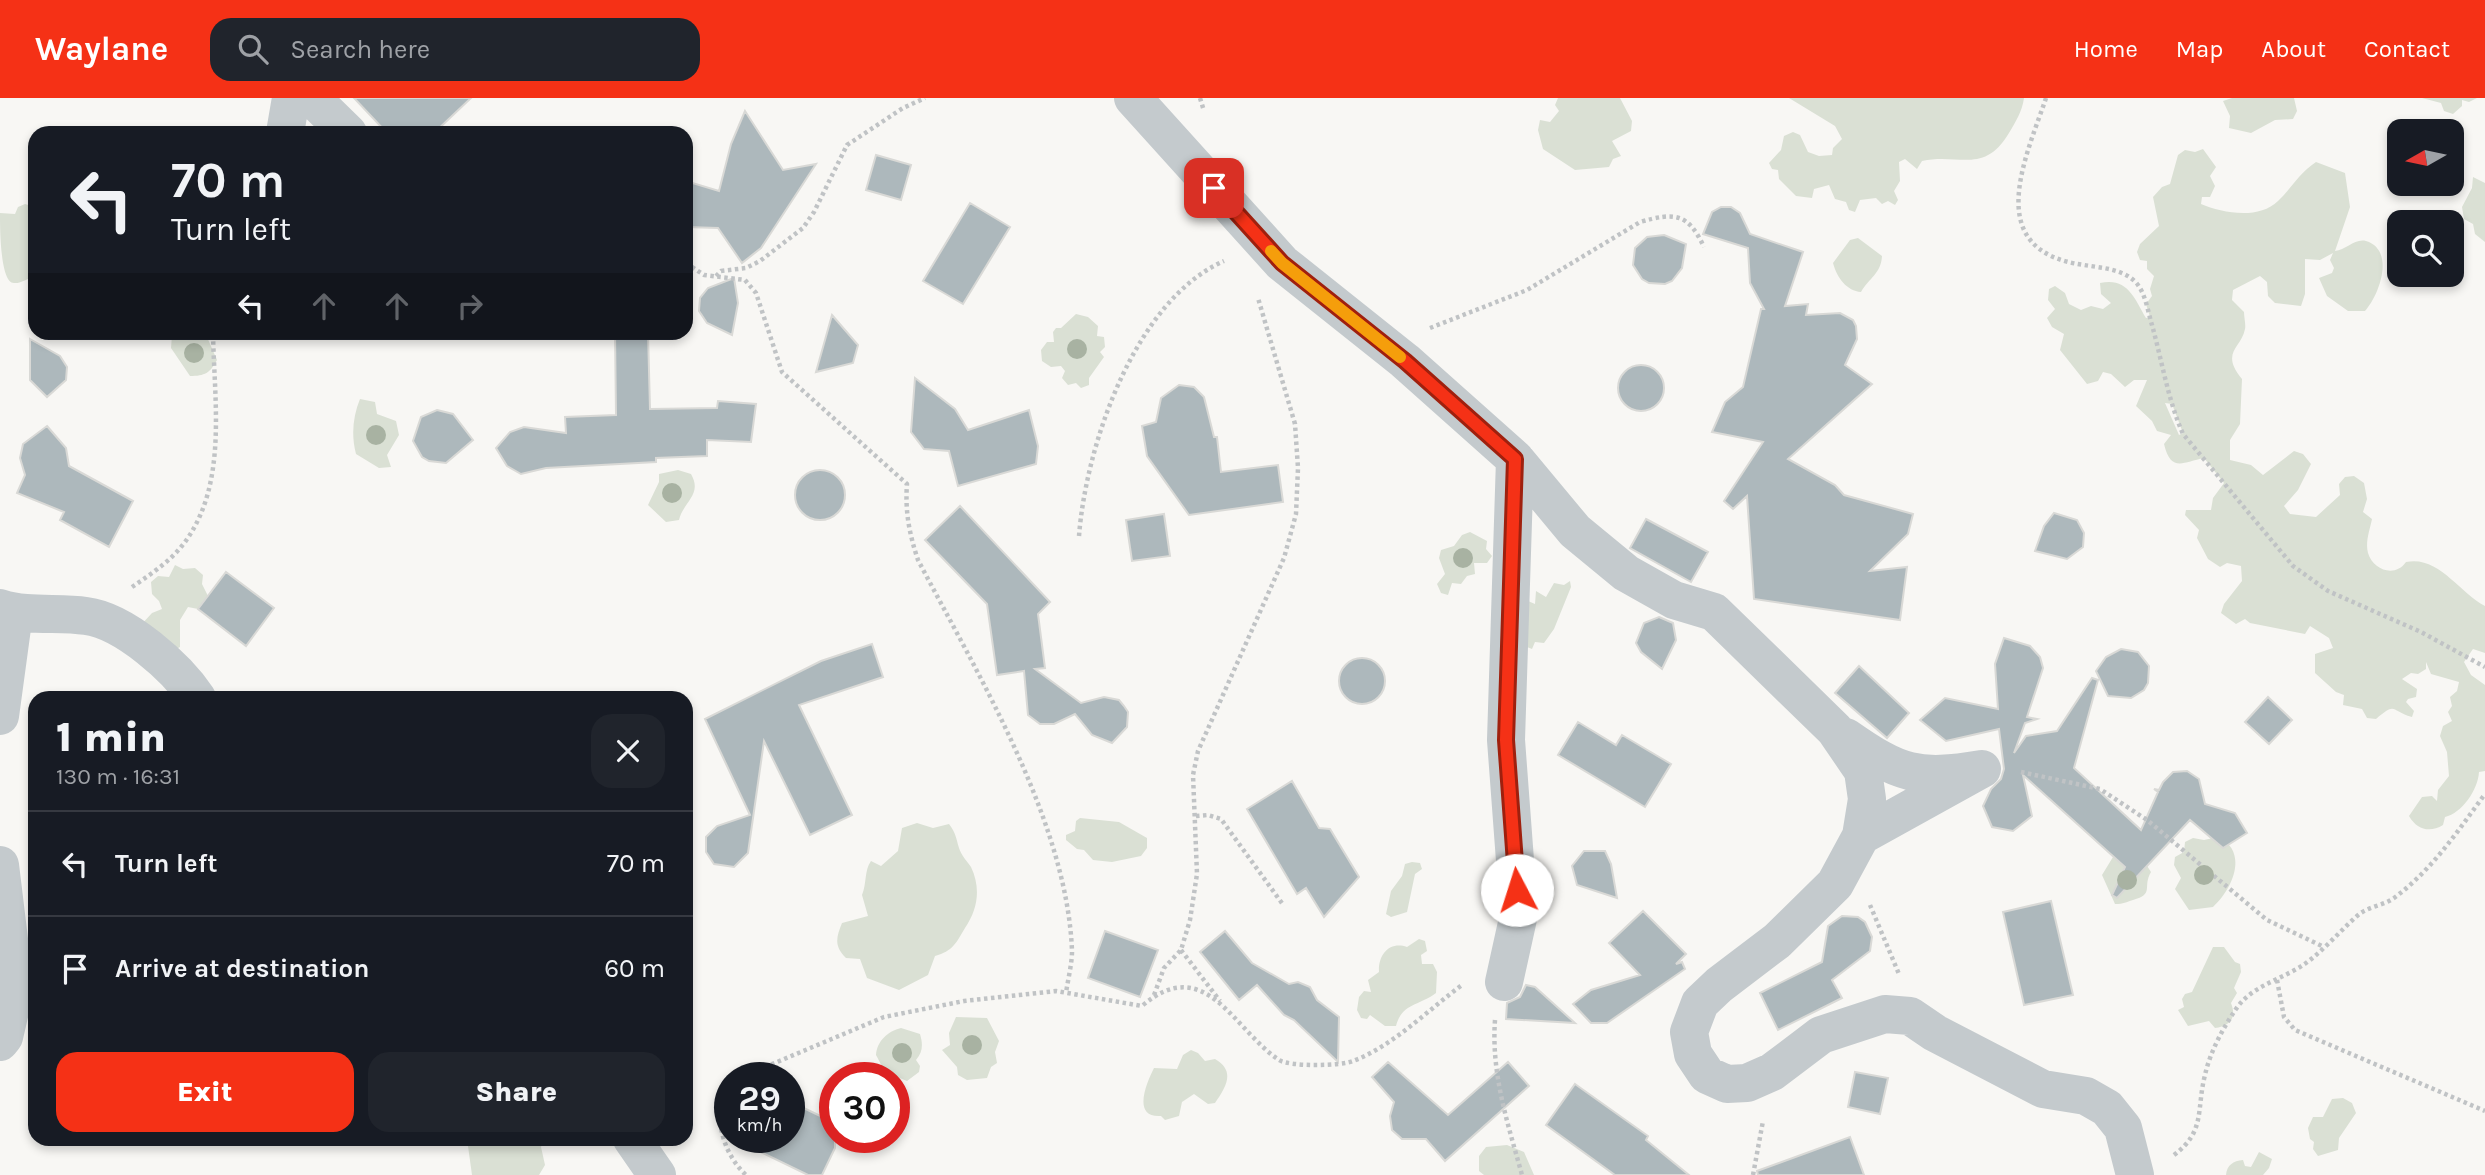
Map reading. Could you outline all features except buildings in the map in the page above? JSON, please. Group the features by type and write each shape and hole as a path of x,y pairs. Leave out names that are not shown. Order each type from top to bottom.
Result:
{"street":[{"path":"286,126 291,98"},
{"path":"312,98 341,126"},
{"path":"1133,98 1282,263 1370,334 1515,459 1575,531 1626,573 1674,600 1714,612 1835,730 1886,764 1916,774 1940,776 1982,769 1861,836"},
{"path":"1508,965 1519,914 1506,740 1515,459"},
{"path":"0,716 7,611 89,616 139,639 182,676 192,691"},
{"path":"1835,730 1863,771 1867,799 1861,836 1835,884 1777,941 1719,985 1700,1003 1689,1032 1693,1054 1707,1075 1727,1084 1747,1083 1772,1072 1821,1035 1885,1014 1910,1016 1936,1033 2043,1089 2086,1096 2107,1108 2151,1168"},
{"path":"0,865 15,989 4,1037 0,1042"},
{"path":"637,1146 657,1175"}],"path":[{"path":"715,276 722,271 746,268 760,261 803,228 814,212 847,145 902,108 925,98"},
{"path":"2046,98 2016,187 2017,212 2030,237 2049,254 2070,264 2110,269 2127,276 2137,285 2146,304 2175,416 2183,434 2293,566 2329,591 2421,632 2485,667"},
{"path":"1370,334 1402,334 1443,325 1527,290 1640,222 1661,216 1684,218 1695,228 1704,247"},
{"path":"1079,536 1091,463 1132,355 1145,330 1168,302 1202,270 1244,252 1268,247"},
{"path":"693,268 704,275 745,280 756,293 782,372 907,484 905,510 909,536 918,559 1009,734 1052,851 1062,884 1072,953 1066,993"},
{"path":"1154,995 1164,968 1181,950 1197,874 1193,775 1198,751 1284,558 1296,514 1298,468 1295,424 1256,291"},
{"path":"89,616 159,568 185,543 203,510 215,470 213,340"},
{"path":"2016,771 2100,789 2147,820 2267,920 2324,947"},
{"path":"2151,1168 2187,1146 2200,1122 2205,1075 2216,1044 2232,1021 2234,1010 2256,989 2306,963 2358,915 2376,903 2391,900 2451,844 2485,794"},
{"path":"1196,816 1208,815 1221,819 1284,906"},
{"path":"1861,836 1859,868 1866,893 1907,992 1910,1016"},
{"path":"1181,950 1225,1008"},
{"path":"777,1062 884,1017 964,1001 1056,991 1142,1006 1167,988 1183,985 1203,992 1225,1008 1282,1062 1309,1065 1351,1062 1508,965"},
{"path":"1508,965 1495,1016 1494,1056 1496,1080 1522,1175"},
{"path":"2277,980 2284,1017 2295,1030 2485,1111"},
{"path":"727,1153 746,1175"}],"shaded area":[{"path":"1558,98 1620,98 1632,121 1631,131 1612,141 1621,156 1613,159 1609,167 1575,170 1543,149 1538,130 1540,120 1550,122 1559,111 1555,105"},
{"path":"1789,98 2024,98 2009,133 1990,154 1970,160 1922,161 1917,169 1905,159 1899,162 1900,181 1894,191 1898,200 1895,205 1888,201 1882,204 1876,198 1860,200 1855,212 1849,210 1846,202 1835,199 1829,185 1814,189 1812,198 1796,196 1779,179 1778,170 1772,169 1769,163 1781,150 1784,136 1793,132 1800,135 1808,152 1819,156 1832,155 1833,148 1842,139 1835,126"},
{"path":"2232,98 2294,98 2297,111 2293,119 2275,120 2251,133 2229,128 2230,116 2223,101"},
{"path":"2422,98 2477,98 2469,102 2462,100 2462,106 2453,114 2444,111 2441,103"},
{"path":"2203,149 2216,167 2210,176 2215,186 2210,197 2202,197 2201,204 2230,212 2251,213 2270,207 2316,162 2345,173 2350,207 2335,251 2366,241 2375,246 2380,254 2382,274 2375,295 2365,311 2348,311 2327,296 2319,278 2332,273 2334,268 2330,260 2333,253 2320,260 2305,259 2305,294 2301,306 2275,303 2268,296 2267,282 2260,276 2233,290 2232,300 2244,312 2245,327 2232,357 2242,379 2240,424 2230,440 2230,460 2251,465 2263,475 2294,451 2303,454 2311,464 2298,490 2284,506 2290,514 2316,517 2340,495 2339,484 2345,477 2354,476 2364,483 2367,499 2363,512 2372,519 2367,549 2374,564 2390,571 2406,562 2428,564 2448,576 2485,606 2485,653 2473,649 2464,662 2471,675 2485,685 2485,771 2479,772 2476,786 2463,806 2445,817 2443,825 2438,827 2424,829 2409,816 2422,797 2432,796 2437,801 2438,790 2449,776 2447,752 2440,736 2443,726 2452,721 2448,712 2452,706 2450,697 2457,691 2459,682 2431,674 2426,662 2426,669 2402,679 2417,689 2416,697 2406,702 2414,711 2412,717 2391,709 2376,719 2367,718 2362,709 2343,705 2344,695 2336,692 2315,673 2315,654 2333,648 2329,638 2310,626 2305,634 2250,623 2245,619 2236,624 2221,613 2224,604 2242,581 2241,566 2227,563 2220,567 2208,559 2197,538 2199,530 2185,515 2186,510 2211,510 2213,498 2224,483 2204,458 2184,463 2170,459 2164,444 2171,435 2157,431 2152,421 2136,406 2147,380 2134,380 2125,387 2111,374 2103,372 2098,381 2087,384 2060,350 2064,334 2052,327 2047,318 2055,309 2048,300 2049,289 2055,286 2065,293 2069,304 2081,310 2091,306 2103,309 2111,303 2101,294 2100,283 2109,282 2129,290 2146,318 2150,317 2146,304 2152,296 2150,289 2154,276 2147,269 2147,261 2140,260 2137,252 2140,244 2159,226 2153,197 2162,187 2170,184 2178,155 2185,150 2195,152","holes":["2165,403 2172,404 2183,433 2179,435"]},
{"path":"2473,177 2485,183 2485,242 2475,234 2473,224 2464,219 2462,207 2472,188"},
{"path":"28,205 28,279 14,283 9,281 3,265 0,213 15,214 18,207"},
{"path":"1858,238 1882,256 1877,272 1861,292 1843,283 1833,263 1850,240"},
{"path":"1076,314 1088,317 1098,326 1097,336 1104,337 1105,347 1100,352 1104,357 1089,378 1089,385 1081,388 1076,383 1068,385 1062,378 1065,371 1061,366 1051,367 1042,361 1041,350 1047,342 1054,342 1053,332 1056,328 1061,328"},
{"path":"172,340 208,340 217,360 206,373 190,376 171,348"},
{"path":"360,399 375,402 377,414 396,421 399,435 387,455 391,467 379,468 356,454 354,426"},
{"path":"678,470 691,474 694,493 679,520 666,522 648,505 659,482 659,474"},
{"path":"1470,532 1487,541 1486,549 1492,556 1487,563 1474,563 1475,574 1467,576 1461,584 1452,583 1448,595 1441,593 1437,584 1445,574 1439,558 1441,550 1454,546 1462,535"},
{"path":"175,565 183,569 195,568 203,575 202,584 208,596 198,609 188,607 180,620 180,647 173,651 140,626 152,613 162,609 152,594 151,582 158,576 169,577"},
{"path":"1570,581 1571,587 1554,629 1544,643 1535,642 1532,649 1527,647 1528,601 1535,604 1536,591 1546,597 1554,583 1564,585"},
{"path":"1080,818 1119,822 1147,838 1147,848 1141,856 1112,862 1093,860 1084,850 1077,849 1066,840 1066,835 1075,831 1076,821"},
{"path":"917,823 933,828 949,824 961,853 971,867 977,898 969,921 953,946 935,956 928,975 899,990 867,978 860,959 846,958 838,946 837,938 842,923 868,916 862,895 871,861 881,866 898,851 902,828"},
{"path":"2218,837 2228,843 2233,851 2235,870 2232,881 2213,907 2189,910 2175,889 2181,878 2174,865 2175,857 2184,852 2185,842 2193,838 2204,840"},
{"path":"2113,857 2142,858 2151,872 2144,895 2115,904 2102,875"},
{"path":"1420,863 1422,869 1415,874 1407,912 1391,917 1386,914 1391,891 1402,876 1405,864"},
{"path":"1419,939 1425,941 1427,951 1421,955 1422,964 1433,964 1437,972 1436,993 1402,1013 1396,1026 1385,1026 1370,1015 1367,1019 1361,1018 1357,1010 1359,997 1364,991 1371,992 1368,980 1379,972 1386,950 1395,946 1407,947"},
{"path":"2213,947 2224,947 2235,962 2240,964 2241,972 2234,988 2237,993 2231,1003 2233,1017 2228,1023 2215,1028 2209,1021 2188,1026 2178,1010 2184,1007 2182,999 2185,994 2192,992"},
{"path":"956,1017 987,1018 999,1041 995,1052 997,1063 991,1067 987,1078 967,1080 958,1075 957,1067 942,1050 950,1045 949,1033"},
{"path":"901,1028 920,1034 921,1051 916,1060 920,1066 919,1072 910,1079 910,1062 880,1062 876,1055 878,1045 892,1032"},
{"path":"1191,1050 1205,1061 1215,1059 1225,1069 1227,1080 1215,1103 1208,1104 1194,1094 1182,1102 1179,1116 1165,1120 1146,1111 1144,1098 1154,1068 1177,1069 1183,1055"},
{"path":"2343,1098 2352,1103 2356,1113 2339,1138 2338,1150 2318,1156 2313,1149 2314,1142 2310,1139 2308,1128 2313,1117 2323,1117 2332,1099"},
{"path":"1507,1145 1524,1152 1534,1175 1484,1175 1479,1171 1479,1156 1486,1147"},
{"path":"468,1146 541,1146 545,1165 539,1175 472,1175"},
{"path":"2259,1152 2272,1159 2263,1175 2226,1175 2229,1166 2236,1161 2243,1160 2245,1166 2251,1167"}],"slow traffic":[{"path":"1271,251 1282,263 1400,357"}],"route":[{"path":"1214,188 1282,263 1405,361 1515,459 1506,740 1517,890"}]}
